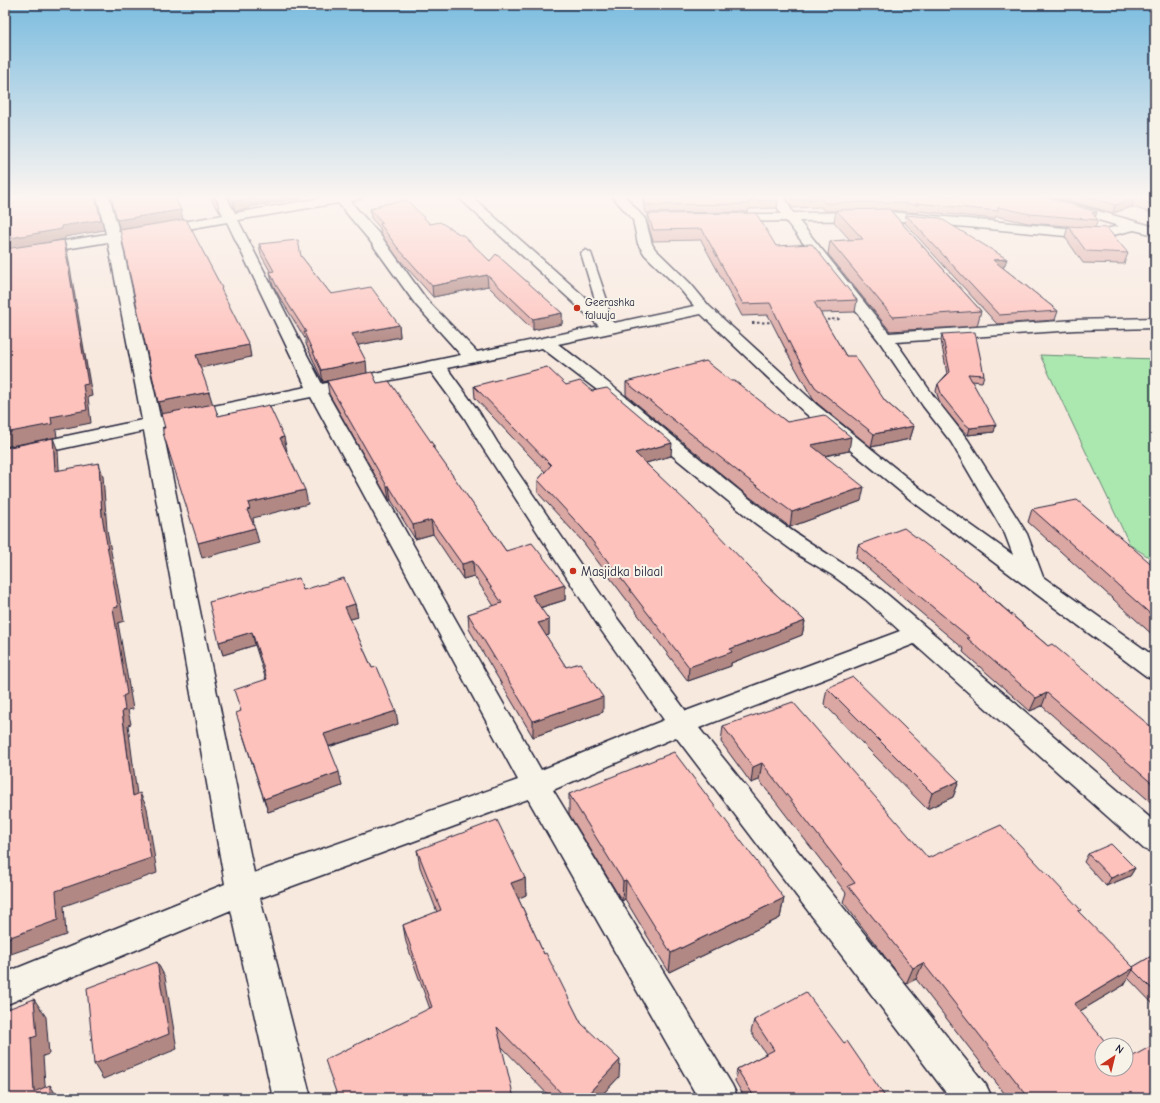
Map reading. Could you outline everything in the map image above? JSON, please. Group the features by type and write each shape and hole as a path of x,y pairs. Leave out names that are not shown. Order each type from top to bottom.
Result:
{"street":[{"path":"5,255 53,247"},
{"path":"116,247 166,492 242,891 292,1098"},
{"path":"246,247 316,390 535,785 719,1098"},
{"path":"382,247 421,302 472,358"},
{"path":"521,247 605,323"},
{"path":"647,247 685,286 704,309 736,337 811,409 865,454 1034,582 1155,670"},
{"path":"813,247 867,318 885,338 959,440 1016,534 1034,582"},
{"path":"5,455 151,423 436,366 544,342 605,323 704,309"},
{"path":"980,318 991,330"},
{"path":"885,338 1075,325 1155,323"},
{"path":"544,342 607,389 762,519 808,551 840,570 874,595 1155,840"},
{"path":"436,366 474,416 488,442 609,624 681,724 973,1098"},
{"path":"5,989 242,891 535,785 681,724 918,633"}],"lane":[{"path":"586,253 603,306 605,323"}],"path":[{"path":"821,320 867,318"},
{"path":"736,337 752,323 775,322"}],"green space":[{"path":"1040,355 1155,359 1155,561 1130,545"}],"building":[{"path":"15,247 65,247 88,384 83,385 87,410 51,417 52,424 5,433 5,249"},
{"path":"124,247 201,247 249,345 196,355 209,392 158,402"},
{"path":"261,247 299,247 301,256 331,294 371,287 399,325 352,334 366,361 321,370 304,332 306,332 276,285 270,272 274,271"},
{"path":"397,247 476,247 490,261 496,254 562,313 533,319 487,275 432,286"},
{"path":"712,247 815,247 857,300 814,302 846,356 855,356 885,401 914,426 874,434 815,387 793,350 770,303 743,304"},
{"path":"835,247 924,247 981,311 893,317"},
{"path":"936,247 988,247 1007,259 993,260 1058,311 999,315"},
{"path":"1083,247 1123,247 1128,253 1086,251"},
{"path":"975,332 984,375 968,374 996,425 970,428 963,422 942,396 938,384 950,372 942,334"},
{"path":"706,361 731,381 735,381 787,422 824,415 851,437 811,445 864,487 792,512 745,477 626,382"},
{"path":"547,367 566,385 580,381 592,391 607,388 672,443 635,453 692,507 766,585 805,621 730,649 732,652 689,667 583,529 538,480 551,465 474,386"},
{"path":"372,372 377,383 389,381 434,446 432,446 506,551 532,543 565,585 532,595 549,620 538,623 566,667 580,663 603,697 533,721 468,614 502,603 473,561 462,564 431,520 413,525 389,486 387,486 327,381"},
{"path":"214,404 218,416 269,405 284,437 280,438 305,490 248,503 250,509 247,510 255,528 198,543 163,433 163,428 165,428 161,414"},
{"path":"53,438 55,471 99,463 102,516 118,607 113,608 127,694 123,696 125,710 122,711 133,796 140,793 151,858 56,891 58,920 5,939 5,448"},
{"path":"1077,500 1155,567 1155,618 1032,509"},
{"path":"904,528 981,586 979,587 1048,646 1052,644 1155,730 1155,786 1047,693 1036,698 967,638 970,638 858,545"},
{"path":"299,578 303,590 344,578 355,604 345,607 372,668 377,667 396,711 324,734 339,772 264,799 236,713 241,711 234,690 267,679 252,632 219,642 209,602"},
{"path":"853,677 959,781 932,793 827,688"},
{"path":"793,702 928,858 1001,825 1081,910 1078,911 1134,968 1074,1004 1101,1037 1094,1037 1094,1077 1134,1077 1134,1056 1155,1044 1155,1098 1029,1098 923,963 913,968 848,886 855,883 762,763 753,767 723,726"},
{"path":"674,752 784,898 671,953 626,880 623,881 569,794"},
{"path":"497,820 525,878 511,883 544,954 546,953 581,1023 620,1060 584,1098 566,1098 497,1027 514,1098 338,1098 325,1060 432,1007 403,925 441,910 417,850"},
{"path":"1111,844 1135,868 1111,878 1088,854"},
{"path":"1155,954 1155,992 1133,970 1133,967"},
{"path":"157,962 169,1034 94,1064 87,988"},
{"path":"806,992 844,1043 847,1041 886,1098 755,1098 737,1069 774,1050 754,1020"},
{"path":"34,999 37,1036 31,1038 34,1092 50,1085 50,1098 5,1098 5,1010"}],"place":[{"name":"Geerashka faluuja","path":"577,308"},
{"name":"Masjidka bilaal","path":"573,571"}]}
